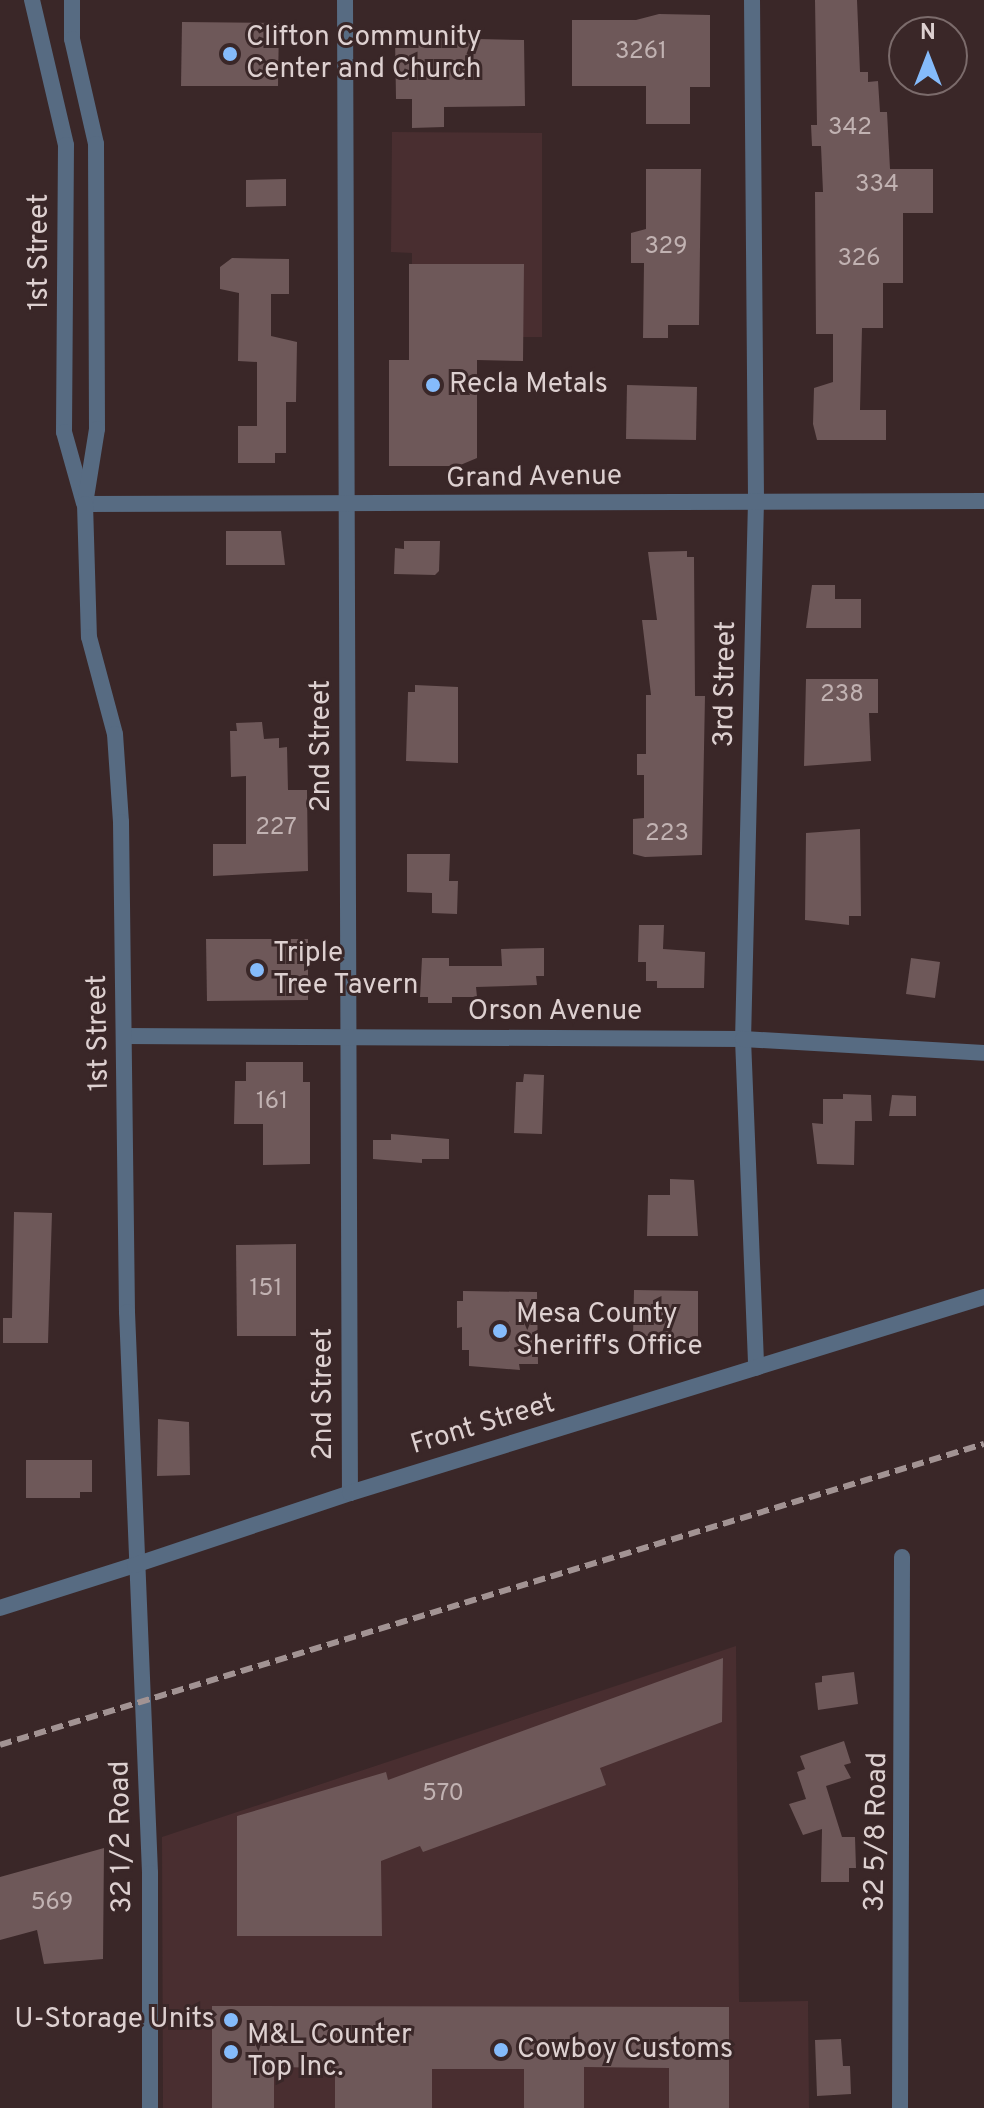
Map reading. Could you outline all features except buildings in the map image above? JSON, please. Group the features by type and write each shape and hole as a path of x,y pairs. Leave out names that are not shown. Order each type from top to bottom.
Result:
{"street":[{"name":"1st Street","path":"32,0 66,145 64,432 85,504"},
{"name":"1st Street","path":"72,0 72,39 96,144 97,429 85,504 89,637 117,754 135,1565"},
{"name":"2nd Street","path":"345,0 350,1493"},
{"name":"3rd Street","path":"752,0 756,501 743,1039 756,1368"},
{"name":"Grand Avenue","path":"85,504 347,506 984,501"},
{"name":"Orson Avenue","path":"125,1036 743,1039 984,1053"},
{"name":"Front Street","path":"0,1608 350,1493 984,1297"},
{"name":"32 5/8 Road","path":"900,2108 902,1557"},
{"name":"32 1/2 Road","path":"135,1565 150,1873 150,2108"}],"shaded area":[{"path":"392,132 542,133 542,337 523,337 523,264 412,264 412,253 391,252"},
{"path":"736,1646 739,2002 808,2001 809,2108 163,2108 162,1837"}],"railway":[{"path":"0,1745 984,1444"}],"place":[{"name":"Clifton Community Center and Church","path":"230,54"},
{"name":"Recla Metals","path":"433,385"},
{"name":"Triple Tree Tavern","path":"257,970"},
{"name":"Mesa County Sheriff's Office","path":"500,1331"},
{"name":"U-Storage Units","path":"231,2020"},
{"name":"Cowboy Customs","path":"501,2050"},
{"name":"M&L Counter Top Inc.","path":"231,2052"}]}
